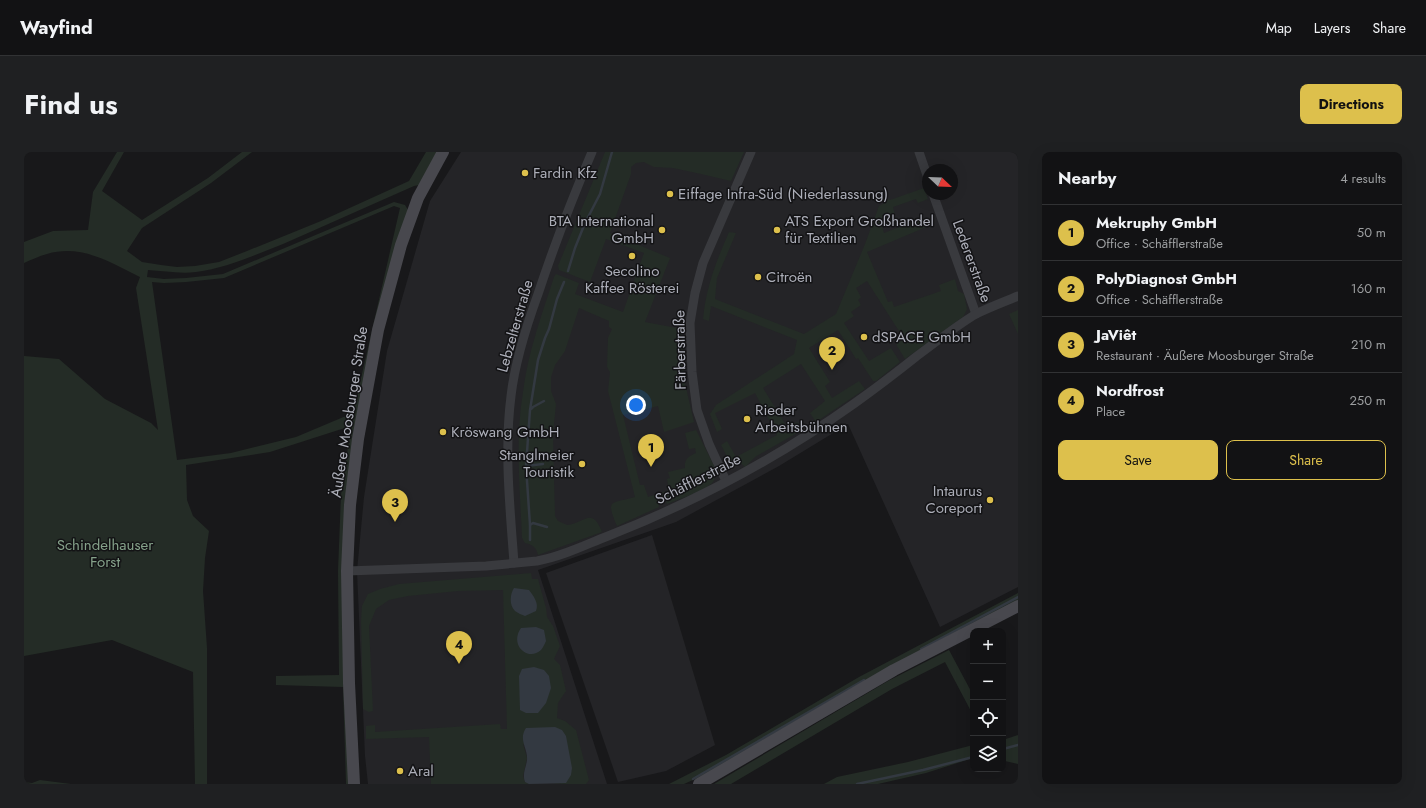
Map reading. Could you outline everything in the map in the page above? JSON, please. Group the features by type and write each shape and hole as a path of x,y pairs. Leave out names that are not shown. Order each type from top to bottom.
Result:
{"street":[{"name":"Äußere Moosburger Straße","path":"354,784 349,683 347,571 353,472 378,330 399,251 418,198 443,152"},
{"name":"Lebzelterstraße","path":"514,563 508,433 511,396 525,332 569,207 592,152"},
{"name":"Färberstraße","path":"726,481 709,444 697,410 692,372 690,324 695,293 703,263 751,152"},
{"path":"919,152 923,164"},
{"name":"Ledererstraße","path":"935,200 976,314"},
{"name":"Schäfflerstraße","path":"347,571 486,566 546,560 576,549 666,512 779,452 844,411 939,339 976,314 1018,296"},
{"path":"699,784 894,670 1018,606"}],"shaded area":[{"path":"461,152 1018,152 1018,587 940,627 848,424 779,466 676,522 538,570 607,784 368,784 365,756 357,571 364,497 387,351 430,201"},
{"path":"652,535 715,745 666,771 618,782 546,573"},
{"path":"514,588 529,590 536,603 536,611 525,616 513,609 511,600"},
{"path":"536,627 544,630 546,641 542,649 536,653 526,653 519,646 517,640 518,634 521,628"},
{"path":"534,667 544,670 549,676 551,688 546,703 538,713 526,713 520,710 519,676 522,669"},
{"path":"555,727 562,730 566,736 572,768 571,775 566,783 529,784 525,782 524,774 527,756 523,736 526,728"}],"green space":[{"name":"Schindelhauser Forst","path":"117,152 124,152 102,191 142,220 208,178 242,152 252,152 211,183 142,228 127,251 142,262 177,267 195,266 219,262 247,251 321,221 409,181 426,152 438,152 419,185 283,244 241,261 207,270 190,273 178,273 148,270 147,277 164,279 223,274 394,202 405,205 408,210 352,465 350,784 346,784 343,687 276,685 276,676 339,675 338,571 341,495 351,426 270,452 186,465 187,500 193,516 209,531 205,558 203,591 207,648 207,784 195,784 193,672 112,640 24,656 24,356 59,359 105,399 151,423 158,430 136,288 140,277 106,260 72,251 47,254 24,263 24,242 53,231 88,230 93,192","holes":["394,206 400,208 353,413 296,437 231,453 177,460 152,282 186,282 224,278"]},
{"path":"605,152 744,152 731,181 673,168 654,167 644,162 636,163 631,167 631,174 610,233 670,258 645,322 682,329 684,379 694,422 664,432 658,406 623,415 640,485 644,485 648,497 669,490 667,479 670,478 668,472 685,468 685,462 691,455 696,453 695,448 689,449 685,433 696,430 714,466 715,476 710,485 667,504 665,497 658,500 659,507 617,526 611,511 612,504 635,497 608,391 610,372 607,367 608,338 612,329 609,327 609,321 579,308 565,351 555,365 551,377 551,391 556,404 553,434 555,516 558,521 567,525 591,518 595,520 602,532 538,555 534,547 525,543 522,538 519,428 528,362 554,277 556,274 579,283 575,294 623,312 644,253 606,239 590,282 559,270 558,266"},
{"path":"922,189 922,200 926,200 918,203 916,199 893,207 895,215 880,220 884,233 923,218 931,225 867,252 888,302 892,301 894,307 941,291 939,285 955,279 958,291 964,294 967,309 963,317 905,359 896,344 904,339 867,281 856,288 861,297 858,300 861,305 851,312 854,316 844,323 869,361 891,348 900,362 876,381 873,381 858,358 856,359 838,330 809,348 830,382 825,386 832,398 859,381 865,389 816,422 810,413 825,401 801,364 763,388 787,427 797,422 804,429 755,457 745,467 742,464 735,465 730,462 721,445 727,441 736,457 777,435 755,393 715,413 722,429 717,432 710,414 716,405 794,354 797,340 711,306 709,321 703,319 706,296 712,275 729,232 736,233 717,278 715,299 804,334 836,314 879,206 883,204 886,198 890,200"},
{"path":"1018,310 1018,334 1009,314"},
{"path":"531,573 532,579 538,579 547,617 553,626 560,646 554,659 560,665 566,691 558,703 557,718 565,721 576,730 589,780 586,784 549,784 566,783 523,744 527,758 523,776 525,782 529,784 431,784 429,737 366,739 366,726 375,725 375,732 500,724 501,729 507,729 503,590 458,591 408,596 389,600 376,609 369,626 373,711 369,712 363,709 361,621 362,606 368,594 399,584"},
{"path":"1018,593 1018,600 704,775 684,784 669,784 726,755 859,677"},
{"path":"949,650 970,689 970,709 945,662 892,689 731,784 714,784 888,681"},
{"path":"1018,735 1018,764 1006,761 1006,739"},
{"path":"970,746 970,759 926,773 878,784 824,784 837,777 908,762"},
{"path":"40,780 71,784 24,784 24,782 32,783"}],"waterway":[{"path":"568,271 585,223 600,194 612,152"},
{"path":"530,540 526,466 530,410 538,360 549,329 557,299 564,282"},
{"path":"531,409 544,401"},
{"path":"526,466 543,464"},
{"path":"530,525 533,523 547,527"},
{"path":"921,649 1018,597"},
{"path":"693,779 864,680"},
{"path":"1006,748 1018,745"},
{"path":"857,784 923,770 970,758"}],"place":[{"name":"Fardin Kfz","path":"525,173"},
{"name":"Eiffage Infra-Süd (Niederlassung)","path":"670,194"},
{"name":"BTA International GmbH","path":"662,230"},
{"name":"ATS Export Großhandel für Textilien","path":"777,230"},
{"name":"Secolino Kaffee Rösterei","path":"632,256"},
{"name":"Citroën","path":"758,277"},
{"name":"dSPACE GmbH","path":"864,337"},
{"name":"PolyDiagnost GmbH","path":"832,370"},
{"name":"Rieder Arbeitsbühnen","path":"747,419"},
{"name":"Kröswang GmbH","path":"443,432"},
{"name":"Stanglmeier Touristik","path":"582,464"},
{"name":"Mekruphy GmbH","path":"651,467"},
{"name":"Intaurus Coreport","path":"990,500"},
{"name":"JaViêt","path":"395,522"},
{"name":"Nordfrost","path":"459,664"},
{"name":"Aral","path":"400,771"}]}
